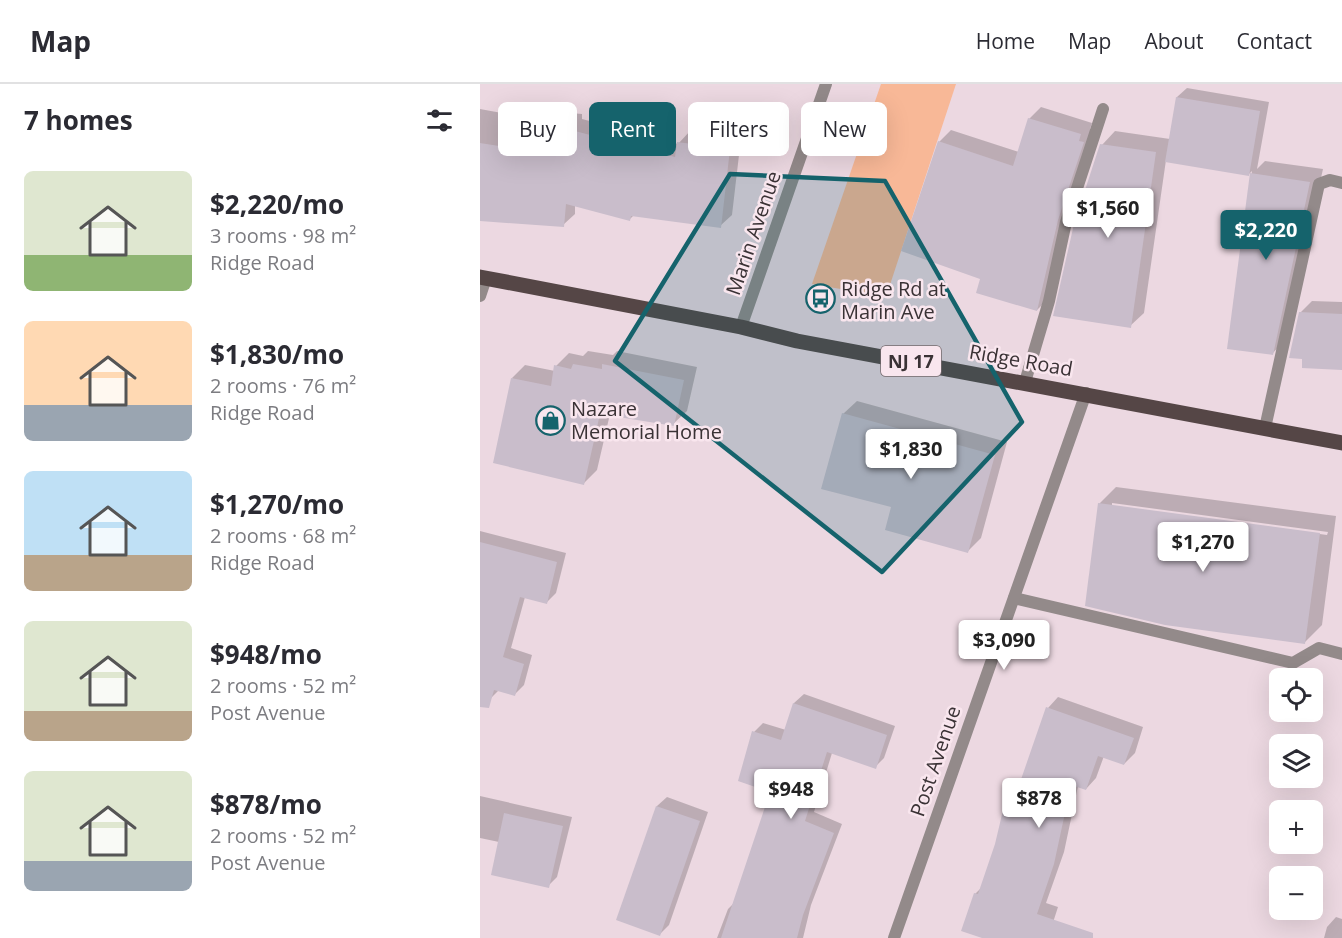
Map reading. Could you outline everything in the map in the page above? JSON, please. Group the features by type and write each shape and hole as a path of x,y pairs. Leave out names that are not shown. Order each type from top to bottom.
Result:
{"main road":[{"name":"Ridge Road","path":"483,278 741,327 797,341 1086,393 1342,443"}],"street":[{"name":"Marin Avenue","path":"741,327 826,84"},
{"path":"1025,382 1049,301 1066,222 1103,109"},
{"path":"1265,428 1319,184 1330,180 1342,183"},
{"path":"480,296 483,278"},
{"name":"Post Avenue","path":"894,938 1086,393"},
{"path":"1014,598 1293,663 1319,648 1342,654"}],"highlighted area":[{"path":"730,174 885,181 1022,422 882,572 615,361"}],"shaded area":[{"path":"881,84 956,84 886,297 812,284 856,156 887,156 887,102 875,102"}],"building":[{"path":"1176,97 1260,111 1249,176 1165,162"},
{"path":"1028,118 1081,134 1079,141 1084,142 1058,220 1037,311 976,293 980,279 901,251 938,141 1013,166"},
{"path":"577,132 589,135 589,156 675,157 677,142 688,143 688,156 729,156 721,228 631,216 630,221 566,204 564,227 480,221 480,143 498,146 498,156 577,156"},
{"path":"1100,144 1156,152 1131,328 1053,316 1074,224"},
{"path":"1250,173 1310,182 1273,355 1227,349"},
{"path":"1299,312 1342,314 1342,370 1302,368 1302,359 1289,358"},
{"name":"Nazare Memorial Home","path":"573,364 602,369 602,364 684,380 674,426 600,414 584,485 493,463 511,378 551,386 554,365 571,369"},
{"path":"842,413 995,455 968,553 885,530 891,507 821,489"},
{"path":"1098,503 1320,533 1305,644 1165,625 1085,606"},
{"path":"480,542 557,562 547,604 520,597 503,657 524,664 515,696 494,690 489,708 480,707"},
{"path":"793,703 887,735 876,769 827,752 805,821 834,833 803,915 797,938 721,938 770,792 738,781 752,731 781,740"},
{"path":"1046,707 1134,738 1124,765 1098,756 1086,790 1071,785 1054,864 1037,914 1093,933 1093,938 982,938 961,931 974,893 978,894 995,844 1008,789 1017,791"},
{"path":"656,806 700,821 660,936 616,920"},
{"path":"504,813 563,826 549,888 491,875"}],"place":[{"name":"Ridge Rd at Marin Ave","path":"820,299"},
{"name":"Nazare Memorial Home","path":"550,420"}]}
